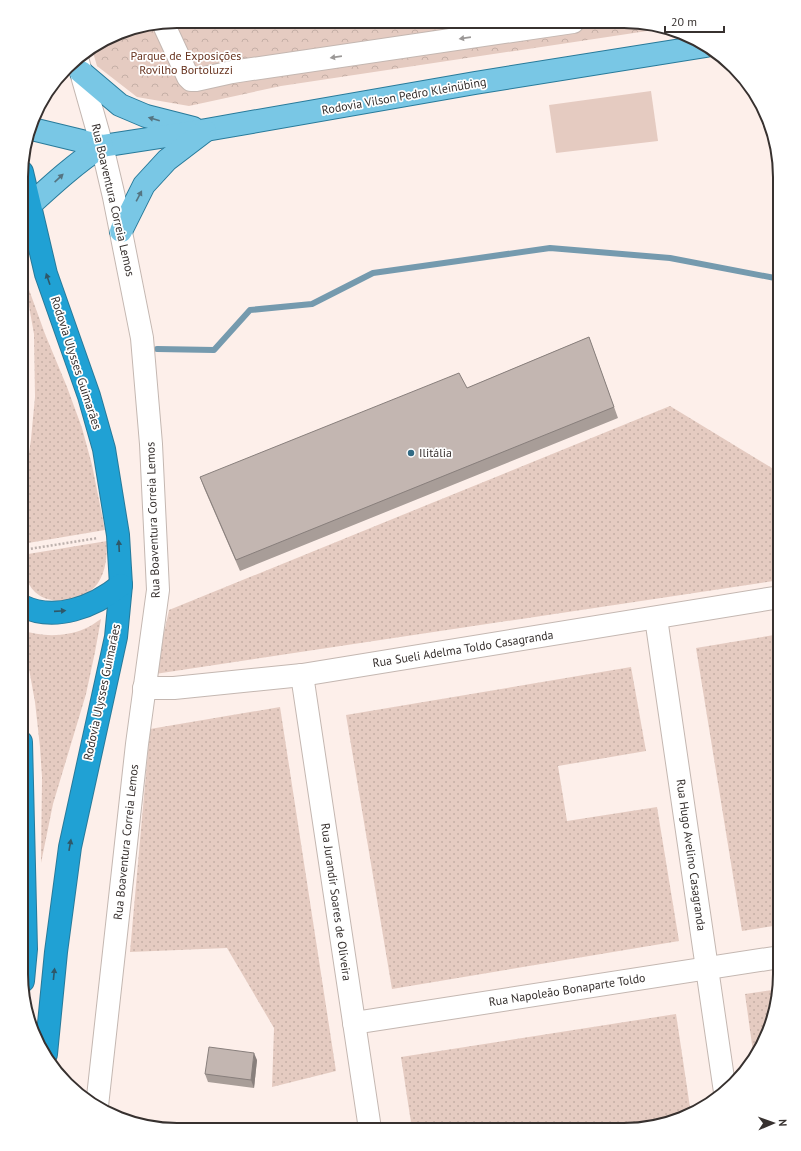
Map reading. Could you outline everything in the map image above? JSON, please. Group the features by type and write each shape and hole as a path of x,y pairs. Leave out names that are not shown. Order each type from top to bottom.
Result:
{"highway":[{"name":"Rodovia Ulysses Guimarães","path":"28,197 46,274 89,396 104,449 118,534 121,585 116,636 70,847 56,952 47,1046"},
{"path":"28,608 38,611 58,612 78,609 109,595 121,585"}],"main road":[{"name":"Rodovia Vilson Pedro Kleinübing","path":"36,130 102,146 206,130 475,83 697,47"},
{"path":"79,65 120,105 146,116 206,130"},
{"path":"122,230 144,185 167,160 206,130"},
{"name":"Rodovia Vilson Pedro Kleinübing","path":"30,205 83,158 102,146"}],"street":[{"path":"165,28 188,77 191,80 196,80 232,72 532,28"},
{"name":"Rua Boaventura Correia Lemos","path":"79,65 102,146 122,230 142,338 151,444 158,590 144,688 98,1100"},
{"name":"Rua Sueli Adelma Toldo Casagranda","path":"144,688 174,688 302,676 773,598"},
{"name":"Rua Hugo Avelino Casagranda","path":"656,618 724,1084"},
{"name":"Rua Jurandir Soares de Oliveira","path":"302,676 369,1123"},
{"name":"Rua Napoleão Bonaparte Toldo","path":"354,1023 773,958"}],"path":[{"path":"28,549 102,537"}],"green space":[{"name":"Parque de Exposições Rovilho Bortoluzzi","path":"167,28 634,28 650,30 281,86 189,106 137,97 97,66 93,54 111,43 138,33"},
{"path":"651,91 658,141 556,153 549,105"},
{"path":"28,287 82,428 92,465 105,530 28,543 28,461 35,397 34,334 28,301"},
{"path":"670,406 773,469 773,581 155,674 169,610"},
{"path":"107,541 103,573 98,583 85,595 68,600 50,600 42,597 32,589 28,582 28,554"},
{"path":"101,619 86,694 53,804 41,863 42,777 35,702 28,663 28,632 45,635 61,635 77,632 91,626"},
{"path":"773,635 773,926 742,931 696,648"},
{"path":"631,667 646,751 558,766 567,821 657,807 679,941 392,989 346,715"},
{"path":"280,707 336,1071 272,1087 274,1028 227,948 130,952 150,729"},
{"path":"772,990 768,1013 762,1031 753,1049 745,994"},
{"path":"676,1014 690,1108 663,1118 634,1123 411,1123 401,1057"}],"building":[{"name":"Ilitália","path":"589,337 614,407 236,560 200,477 459,373 467,388"},
{"path":"209,1047 254,1053 251,1080 205,1074"}],"waterway":[{"path":"157,349 214,350 250,310 312,304 373,273 550,248 670,258 773,278"}],"place":[{"name":"Ilitália","path":"411,453"}]}
